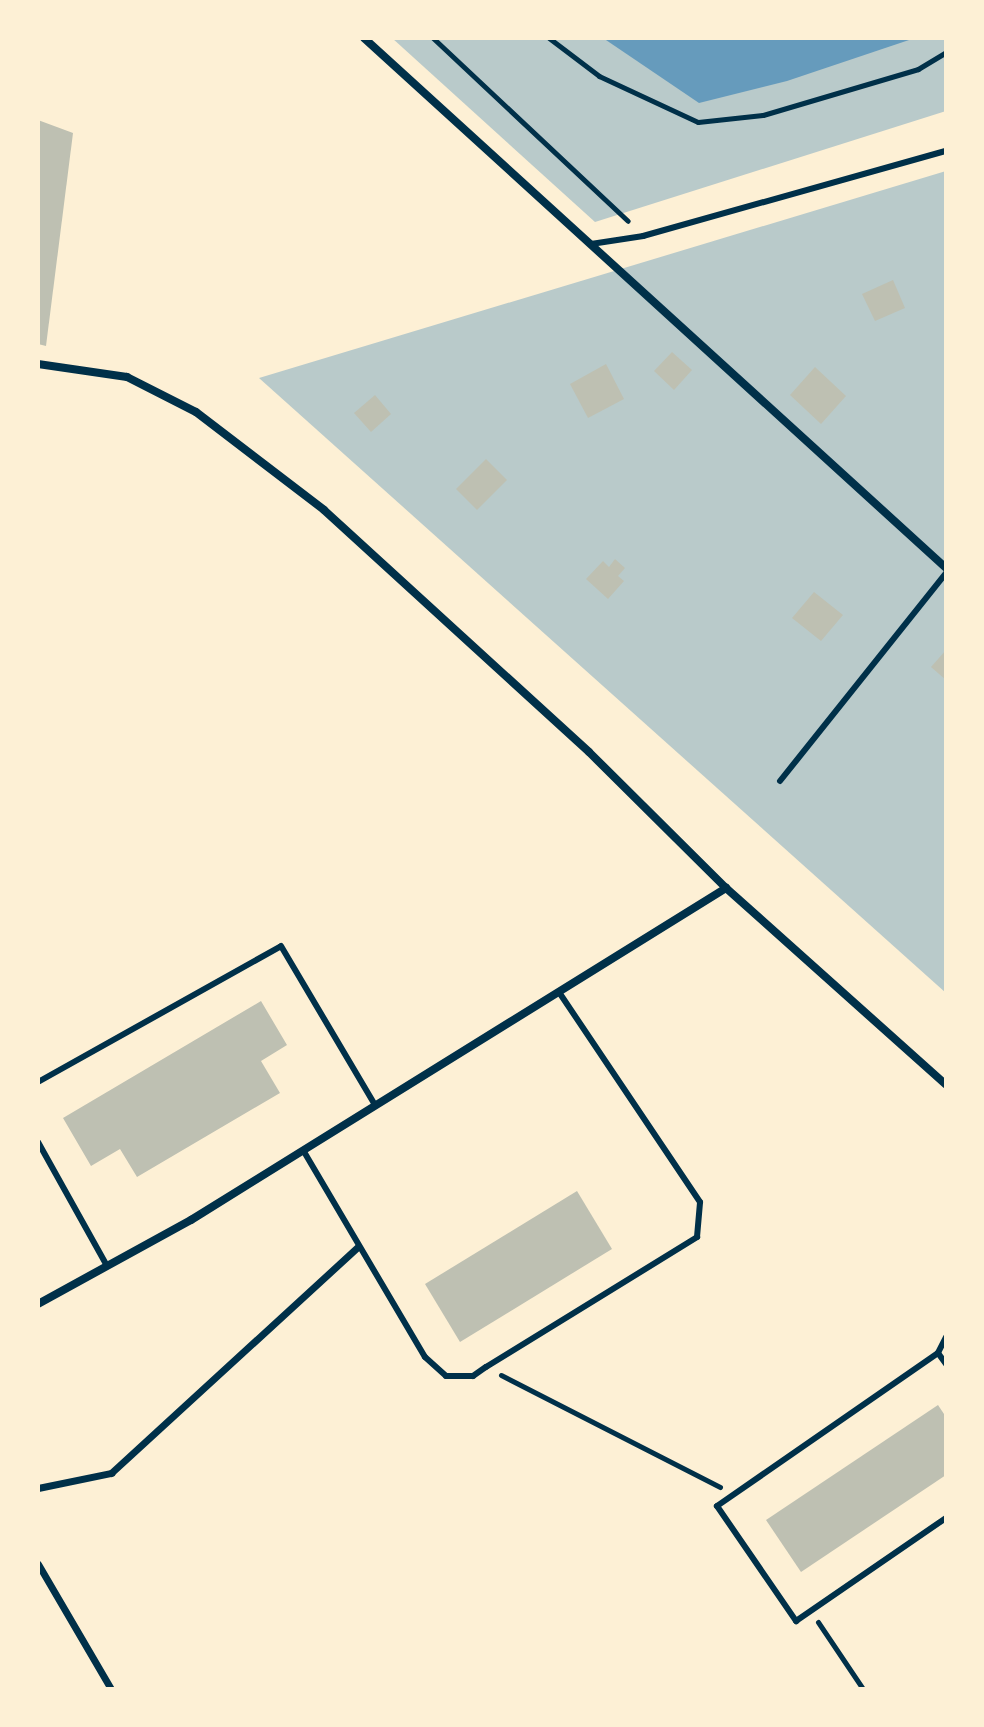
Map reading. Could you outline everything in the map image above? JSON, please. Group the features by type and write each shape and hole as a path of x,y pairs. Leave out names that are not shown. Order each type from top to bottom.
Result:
{"street":[{"path":"364,38 946,571"},
{"path":"38,364 127,377 208,421 324,510 458,630 726,888 946,1085"},
{"path":"38,1304 303,1150 726,888"},
{"path":"38,1488 111,1473 150,1443 358,1247"},
{"path":"38,1564 111,1689"}],"lane":[{"path":"591,244 643,236 946,151"},
{"path":"780,781 946,571"},
{"path":"38,1082 281,946 375,1105"},
{"path":"303,1150 358,1247 436,1366 446,1376 473,1376 697,1237 700,1202 559,992"},
{"path":"38,1142 107,1266"},
{"path":"946,1337 938,1353 717,1506 796,1621 946,1518"},
{"path":"938,1353 946,1364"}],"path":[{"path":"433,38 643,236"},
{"path":"549,38 599,76 698,122 763,115 918,69 946,52"},
{"path":"486,1367 734,1494"},
{"path":"811,1611 863,1689"}],"shaded area":[{"path":"392,38 946,38 946,111 595,222"},
{"path":"946,171 946,993 259,378"}],"water":[{"path":"603,38 915,38 787,81 699,103"}],"building":[{"path":"38,120 73,133 46,346 38,344"},
{"path":"893,280 905,308 875,321 862,294"},
{"path":"672,352 692,370 674,390 654,371"},
{"path":"606,364 624,399 588,418 570,384"},
{"path":"815,367 846,396 821,424 790,395"},
{"path":"375,395 391,414 371,432 354,413"},
{"path":"486,459 507,480 477,510 456,489"},
{"path":"615,559 625,568 618,576 624,581 608,599 586,579 603,561 609,567"},
{"path":"814,592 843,615 821,641 792,618"},
{"path":"946,650 946,680 931,667"},
{"path":"261,1001 287,1045 261,1061 280,1093 137,1177 120,1149 91,1166 63,1118"},
{"path":"577,1191 612,1249 460,1342 425,1284"},
{"path":"938,1405 946,1417 946,1475 801,1572 766,1520"}]}
